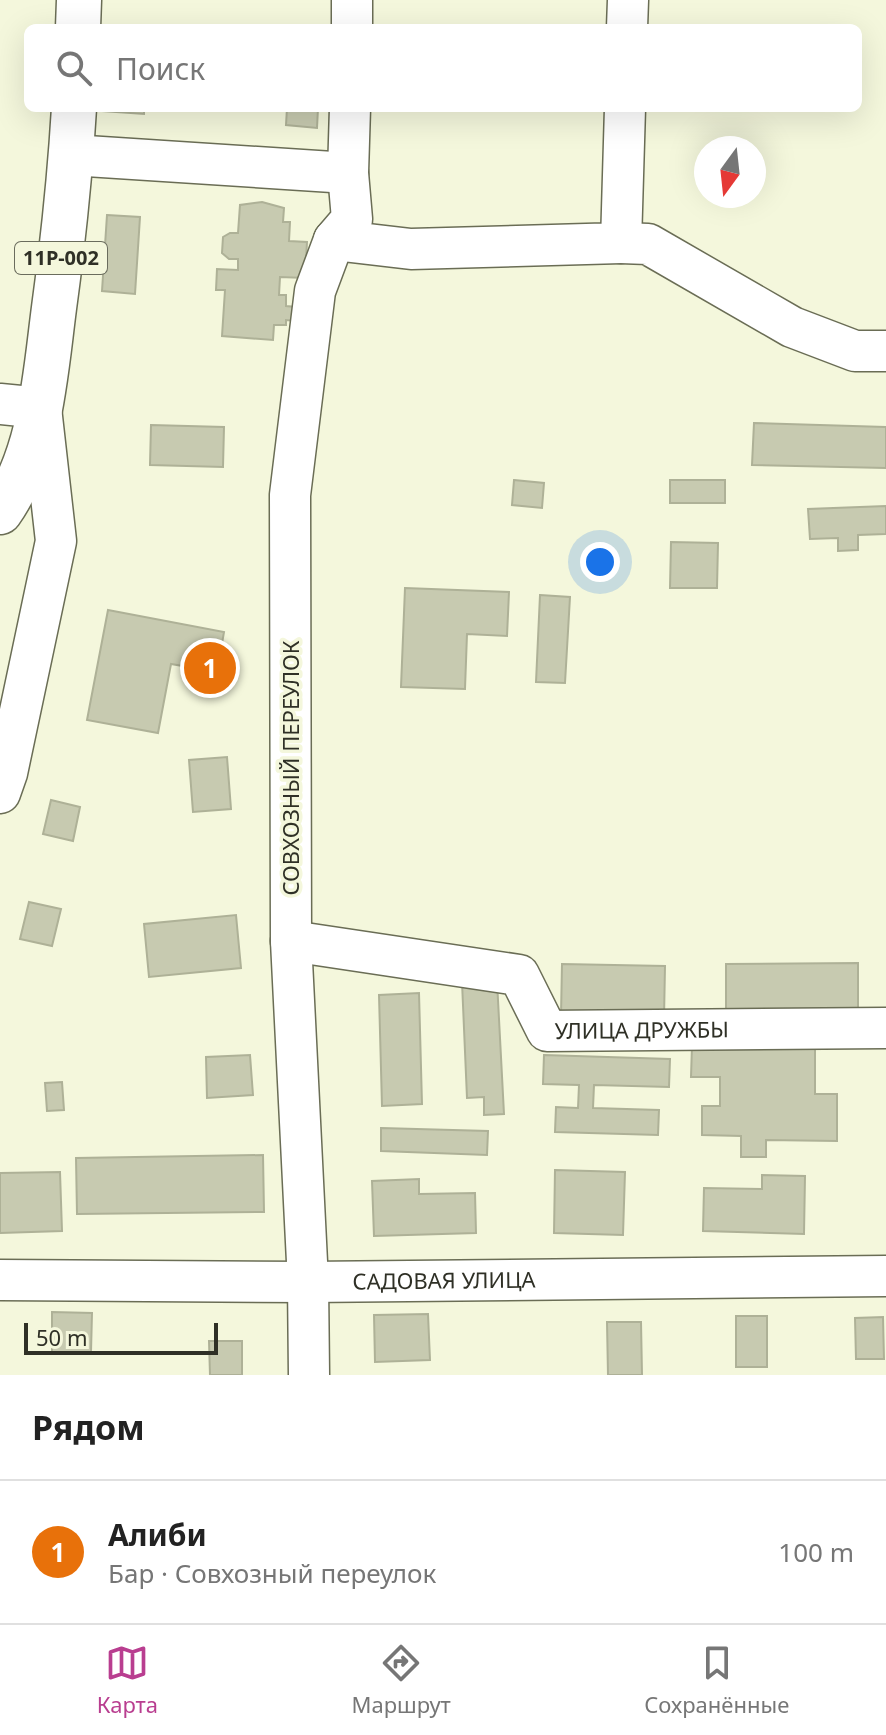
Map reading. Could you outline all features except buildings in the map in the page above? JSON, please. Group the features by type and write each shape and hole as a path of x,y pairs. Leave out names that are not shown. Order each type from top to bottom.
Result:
{"main road":[{"path":"78,24 79,0"},
{"name":"11Р-002","path":"0,512 23,469 21,406 60,260 74,112"}],"street":[{"path":"352,0 352,24"},
{"path":"627,24 628,0"},
{"name":"СОВХОЗНЫЙ ПЕРЕУЛОК","path":"309,1375 308,1282 291,941 290,495 315,291 334,240 352,219 348,173 350,112"},
{"path":"621,243 625,112"},
{"path":"71,155 348,173"},
{"path":"334,240 411,249 648,244 792,327 855,351 886,351"},
{"path":"0,793 7,773 56,541 21,406"},
{"name":"УЛИЦА ДРУЖБЫ","path":"291,941 519,975 547,1031 886,1028"},
{"name":"САДОВАЯ УЛИЦА","path":"0,1280 308,1282 886,1276"}],"place":[{"name":"Алиби","path":"210,668"}]}
